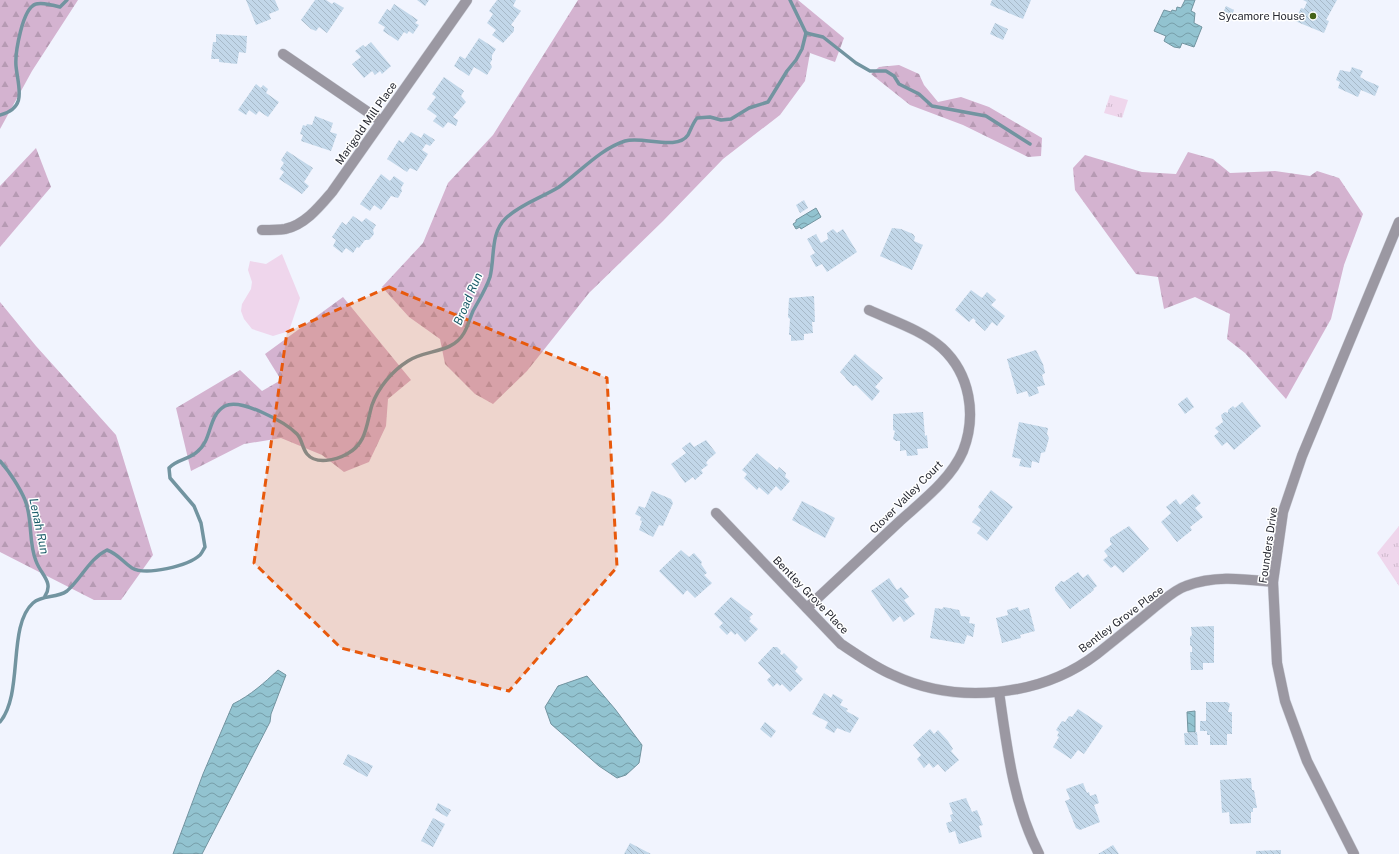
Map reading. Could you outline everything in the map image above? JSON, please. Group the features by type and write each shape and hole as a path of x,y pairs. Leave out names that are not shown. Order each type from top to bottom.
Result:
{"street":[{"name":"Marigold Mill Place","path":"262,230 286,229 300,223 317,210 332,192 467,0"},
{"path":"283,54 382,121"},
{"name":"Founders Drive","path":"1354,854 1307,761 1285,701 1277,663 1273,582 1283,512 1302,456 1399,222"},
{"name":"Clover Valley Court","path":"807,608 945,478 963,451 967,437 970,404 967,385 956,365 942,348 926,336 869,310"},
{"name":"Bentley Grove Place","path":"716,513 841,644 893,676 914,683 954,692 979,694 999,692 1030,685 1064,673 1096,655 1184,586 1208,579 1230,578 1273,582"},
{"path":"999,692 1007,753 1013,781 1029,834 1039,854"}],"highlighted area":[{"path":"389,287 607,378 617,567 509,691 341,648 254,563 287,332"}],"green space":[{"path":"0,0 78,0 32,71 0,129"},
{"path":"578,0 798,0 844,38 835,62 810,53 805,81 780,115 723,159 663,221 589,293 527,371 493,404 475,394 445,364 440,339 409,317 382,287 423,243 448,183 493,135"},
{"path":"899,65 919,74 924,85 938,102 961,97 989,107 1042,138 1041,156 1028,157 963,125 910,105 871,74 879,67"},
{"path":"1110,95 1128,100 1122,118 1104,113"},
{"path":"36,148 51,187 0,247 0,186"},
{"path":"1188,152 1213,159 1230,173 1275,171 1310,176 1317,171 1339,178 1363,214 1344,265 1331,319 1286,399 1245,353 1227,339 1230,314 1195,297 1164,309 1158,277 1136,274 1075,190 1073,168 1085,155 1142,172 1176,174"},
{"path":"282,254 300,298 289,331 273,336 252,329 244,319 241,311 242,304 251,289 252,282 248,270 250,261 266,264"},
{"path":"343,297 411,380 388,399 386,426 369,462 344,472 322,455 281,438 244,444 191,471 176,408 240,370 262,391 281,380 265,354"},
{"path":"0,302 36,346 116,435 153,555 121,600 94,600 0,552"},
{"path":"1399,526 1399,586 1377,553"}],"water":[{"path":"1185,0 1195,0 1191,11 1195,13 1194,23 1202,27 1194,47 1182,43 1180,48 1174,47 1164,41 1166,36 1154,31 1164,10 1171,12 1172,10 1176,11 1177,7 1181,8"},
{"path":"816,208 821,217 801,229 800,227 796,229 793,224 796,220"},
{"path":"278,670 286,675 271,714 270,722 202,854 173,854 203,774 233,704 251,693"},
{"path":"587,676 615,709 642,745 639,763 626,775 617,778 599,766 551,724 545,707 558,686"},
{"path":"1195,711 1195,732 1188,732 1187,712"}],"building":[{"path":"246,0 275,0 279,10 269,14 271,19 256,25"},
{"path":"315,0 326,0 332,4 334,2 344,8 327,33 319,27 316,31 311,29 301,20"},
{"path":"417,0 429,0 425,6"},
{"path":"497,0 516,0 513,6 521,11 511,25 514,27 514,31 503,43 492,35 496,30 487,23 493,14 489,11"},
{"path":"992,0 1031,0 1023,19 990,5"},
{"name":"Sycamore House","path":"1303,0 1337,0 1326,20 1329,21 1324,33 1295,21 1301,8 1304,9 1307,2"},
{"path":"394,4 418,20 415,23 419,25 413,34 409,31 407,34 404,32 398,41 383,31 385,27 378,23 387,9 390,11"},
{"path":"1226,6 1234,10 1229,23 1220,20"},
{"path":"995,23 1008,29 1003,40 990,34"},
{"path":"216,34 247,36 246,53 239,52 237,64 219,62 219,59 211,59 213,42 216,42"},
{"path":"479,38 496,49 492,55 492,60 490,63 492,67 487,75 474,67 469,76 454,66 460,56 465,59"},
{"path":"371,42 391,66 382,74 380,71 375,75 372,71 364,78 352,64 361,57 355,51 363,45 365,47"},
{"path":"1352,67 1363,71 1360,77 1379,86 1375,96 1361,90 1358,97 1338,88 1340,82 1336,80 1340,70 1350,72"},
{"path":"444,77 464,91 461,96 466,102 453,117 458,120 456,126 448,122 443,128 433,121 437,116 427,109 436,97 432,94"},
{"path":"256,84 261,88 263,85 268,89 266,93 279,102 268,117 259,111 256,115 249,110 246,115 238,110"},
{"path":"315,116 333,123 330,132 337,134 331,151 301,141 303,135 300,134 303,125 312,125"},
{"path":"411,132 421,138 424,133 435,140 430,146 426,144 422,150 428,154 417,171 410,168 407,172 387,159 399,140 403,143"},
{"path":"287,151 313,168 304,182 309,186 302,194 279,179 284,172 280,169 284,163 281,160"},
{"path":"381,174 390,181 394,176 404,183 401,188 402,191 398,198 391,196 381,210 374,205 370,211 360,204"},
{"path":"804,200 808,208 800,213 796,205"},
{"path":"353,216 362,222 366,218 376,225 373,230 374,234 369,240 365,240 359,248 357,247 353,253 346,248 342,253 333,246 336,240 332,237 342,222 346,225"},
{"path":"892,228 901,229 913,234 915,237 914,241 923,245 912,270 880,256"},
{"path":"833,229 837,233 843,229 857,252 827,272 822,264 816,267 810,256 815,253 807,239 816,234 821,243 828,239 827,233"},
{"path":"971,290 982,298 987,292 996,300 991,305 1005,316 997,326 992,322 985,331 975,322 976,321 973,318 969,322 955,310"},
{"path":"814,296 815,322 812,322 813,333 804,334 804,340 791,341 791,335 789,335 790,319 788,317 789,298"},
{"path":"1036,350 1043,364 1045,373 1042,375 1045,385 1037,387 1039,393 1029,397 1027,391 1017,394 1007,359"},
{"path":"855,354 883,378 875,387 880,391 872,401 856,385 853,386 840,372"},
{"path":"1187,397 1194,407 1185,414 1178,404"},
{"path":"1242,402 1261,426 1234,450 1227,442 1222,446 1214,436 1219,432 1215,428 1223,422 1221,415 1225,412 1228,413 1228,410 1233,406 1235,408"},
{"path":"923,412 925,436 927,435 928,448 917,449 918,455 907,456 906,450 900,451 900,441 893,439 895,431 893,430 893,414"},
{"path":"1019,422 1048,428 1047,434 1049,438 1045,452 1041,453 1039,463 1032,461 1031,468 1019,466 1021,459 1012,457"},
{"path":"706,440 716,453 706,463 708,465 701,470 703,473 695,480 693,477 685,483 671,464 686,453 682,448 690,442 694,447"},
{"path":"757,453 777,470 779,467 786,473 785,477 790,481 781,491 776,486 768,495 759,487 757,490 744,478 747,474 742,470"},
{"path":"991,490 1013,507 987,541 977,533 981,528 972,522 981,510 978,507"},
{"path":"652,491 671,499 673,503 663,526 659,525 653,537 639,530 642,521 640,520 641,517 635,514 639,506 645,508"},
{"path":"1193,494 1201,503 1195,508 1203,517 1190,527 1192,530 1177,542 1161,522 1171,513 1166,507 1176,499 1180,505"},
{"path":"802,501 835,518 825,538 792,520"},
{"path":"1129,526 1149,549 1123,573 1115,565 1111,568 1103,560 1108,556 1104,551 1112,544 1110,542 1110,538"},
{"path":"681,550 689,557 694,553 702,562 701,564 707,573 704,575 712,583 695,598 687,590 683,595 659,571"},
{"path":"1078,572 1083,578 1088,574 1097,586 1070,609 1055,590 1055,587 1061,581 1064,582"},
{"path":"889,578 897,590 901,587 909,597 904,600 915,614 904,622 900,616 893,622 871,591"},
{"path":"731,597 753,614 749,618 751,619 749,621 758,629 745,642 737,633 735,635 731,631 727,635 719,627 723,623 714,614"},
{"path":"944,607 959,610 961,616 970,617 969,623 975,624 973,637 967,635 964,644 930,638 935,608 942,609"},
{"path":"1018,607 1019,611 1029,608 1035,631 1020,635 1021,638 1002,643 996,618 1008,615 1007,610"},
{"path":"1214,626 1214,663 1203,663 1203,670 1191,670 1191,627"},
{"path":"773,647 777,647 781,651 780,654 782,655 784,653 798,667 795,671 803,679 790,692 782,684 780,686 777,683 773,687 767,680 771,676 758,663"},
{"path":"824,693 831,698 833,694 843,700 840,705 848,709 846,711 859,718 850,733 837,728 834,733 825,728 828,722 812,714"},
{"path":"1206,702 1227,702 1230,704 1228,712 1232,712 1232,734 1227,734 1227,745 1210,745 1210,735 1207,735 1207,731 1200,731 1200,721 1206,721"},
{"path":"1078,709 1103,726 1084,754 1078,750 1071,759 1053,747 1059,737 1057,736 1059,732 1056,730 1062,721 1065,722 1069,716 1072,717"},
{"path":"765,722 776,731 771,738 760,729"},
{"path":"930,729 934,734 938,730 948,741 953,749 951,751 959,760 945,772 938,764 933,768 929,763 924,768 917,759 921,755 913,745"},
{"path":"1197,732 1198,745 1185,745 1184,733"},
{"path":"348,754 373,766 367,777 343,764"},
{"path":"1251,778 1252,790 1254,790 1257,808 1253,808 1253,812 1251,812 1251,823 1230,824 1229,812 1222,813 1220,780"},
{"path":"1083,783 1087,793 1089,792 1090,796 1096,794 1099,803 1094,805 1100,822 1080,830 1076,828 1065,801 1070,799 1066,789"},
{"path":"966,798 972,812 977,810 983,825 979,826 982,837 959,844 955,831 949,833 946,823 952,821 950,815 953,814 949,803"},
{"path":"438,803 451,810 447,817 435,810"},
{"path":"433,818 445,824 433,847 421,841"},
{"path":"630,843 651,854 624,854"},
{"path":"1113,845 1119,854 1098,854"},
{"path":"1281,850 1281,854 1256,854 1256,851"}],"waterway":[{"name":"Lenah Run","path":"0,115 9,112 18,102 19,89 16,66 18,42 23,22 31,7 38,3 60,7 67,0"},
{"name":"Broad Run","path":"790,0 806,33"},
{"path":"806,33 823,37 856,63 870,71 886,71 894,76 899,84 919,94 932,106 986,116 1030,144"},
{"name":"Broad Run","path":"0,722 7,710 12,694 20,627 25,614 33,603 41,598 58,595 67,591 91,563 107,550 132,568 147,571 167,569 177,566 200,555 205,547 201,523 194,506 170,478 169,468 198,451 206,441 213,421 220,410 225,406 232,404 241,405 262,412 283,423 297,434 307,454 316,459 332,460 354,450 365,433 372,405 378,392 391,375 402,365 415,357 453,345 464,333 490,277 495,238 497,231 506,218 525,205 559,187 607,149 625,141 641,140 668,143 676,142 683,140 688,135 697,118 710,117 721,120 731,119 749,108 768,102 787,71 796,60 802,49 806,33"},
{"name":"Lenah Run","path":"0,461 17,485 25,500 29,515 34,554 38,566 47,582 48,587 45,596"}],"place":[{"name":"Sycamore House","path":"1313,16"}]}
